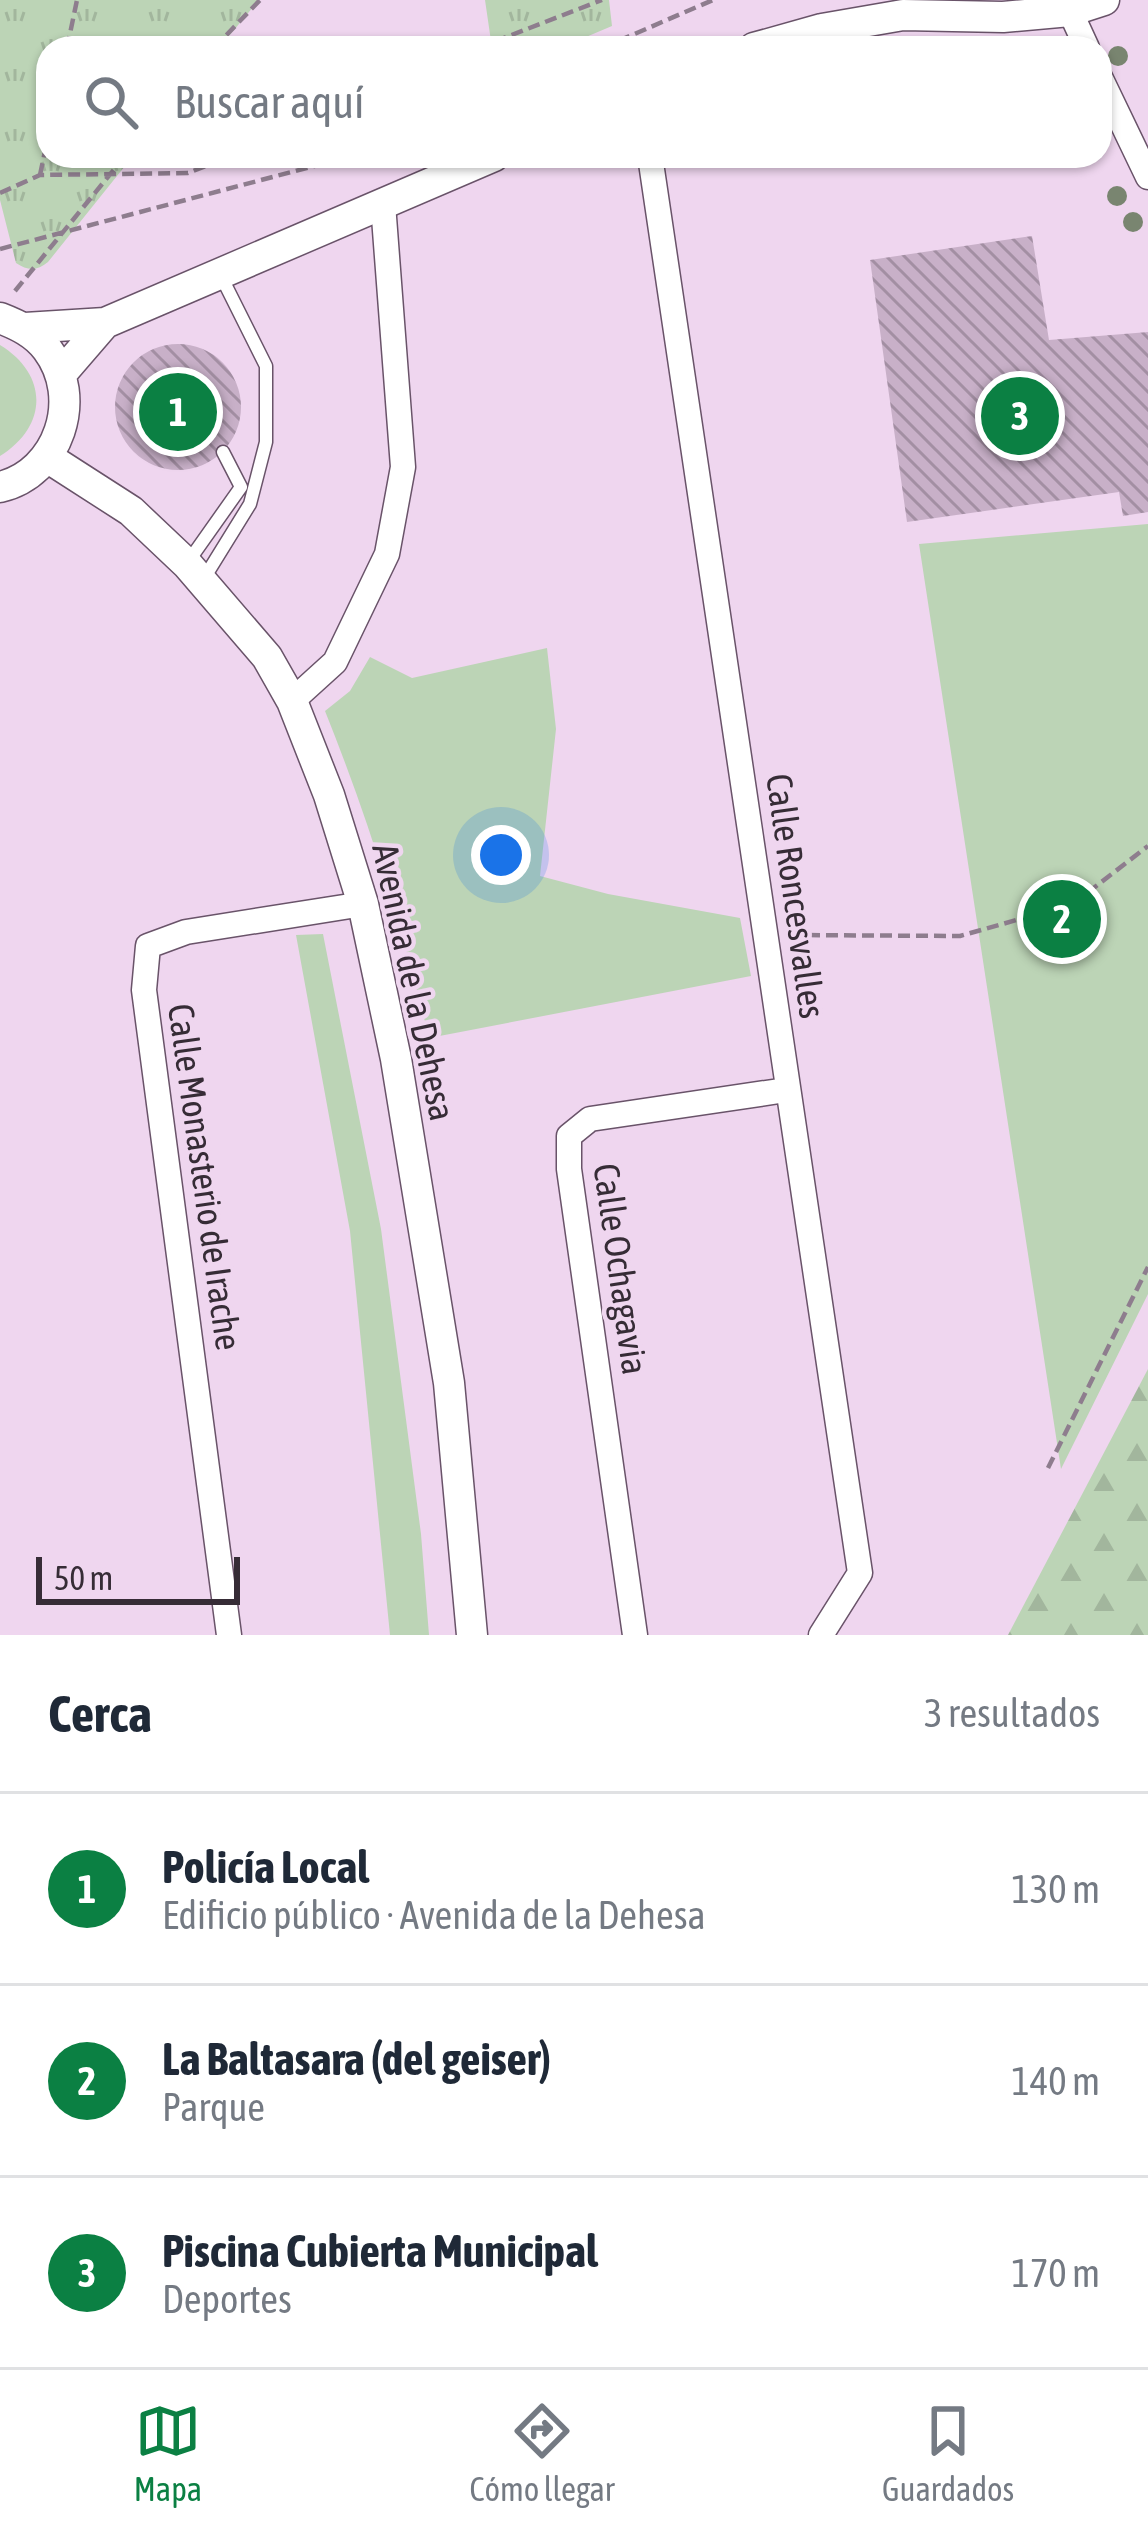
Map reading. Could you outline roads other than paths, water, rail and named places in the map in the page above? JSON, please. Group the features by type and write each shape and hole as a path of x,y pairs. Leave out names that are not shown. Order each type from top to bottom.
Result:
{"street":[{"path":"797,36 903,15 1003,17 1070,11 1104,0"},
{"path":"1070,11 1081,36"},
{"path":"1112,102 1148,177"},
{"path":"61,374 105,323 467,168"},
{"name":"Calle Roncesvalles","path":"652,168 860,1573 821,1635"},
{"path":"292,701 335,662 387,554 403,466 383,205"},
{"path":"12,313 105,323"},
{"path":"0,487 16,483 47,457 61,431 66,403 61,374 47,348 12,313"},
{"name":"Avenida de la Dehesa","path":"47,457 131,511 195,573 267,657 292,701 329,795 363,904 396,1059 449,1383 472,1635"},
{"name":"Calle Monasterio de Irache","path":"229,1635 144,990 148,946 186,932 363,904"},
{"name":"Calle Ochagavia","path":"635,1635 568,1136 590,1120 786,1090"}],"lane":[{"path":"195,573 250,504 266,442 266,366 220,276"},
{"path":"195,573 241,487 224,452"}],"place":[{"name":"Policía Local","path":"178,412"},
{"name":"Piscina Cubierta Municipal","path":"1020,416"},
{"name":"La Baltasara (del geiser)","path":"1062,919"}]}
